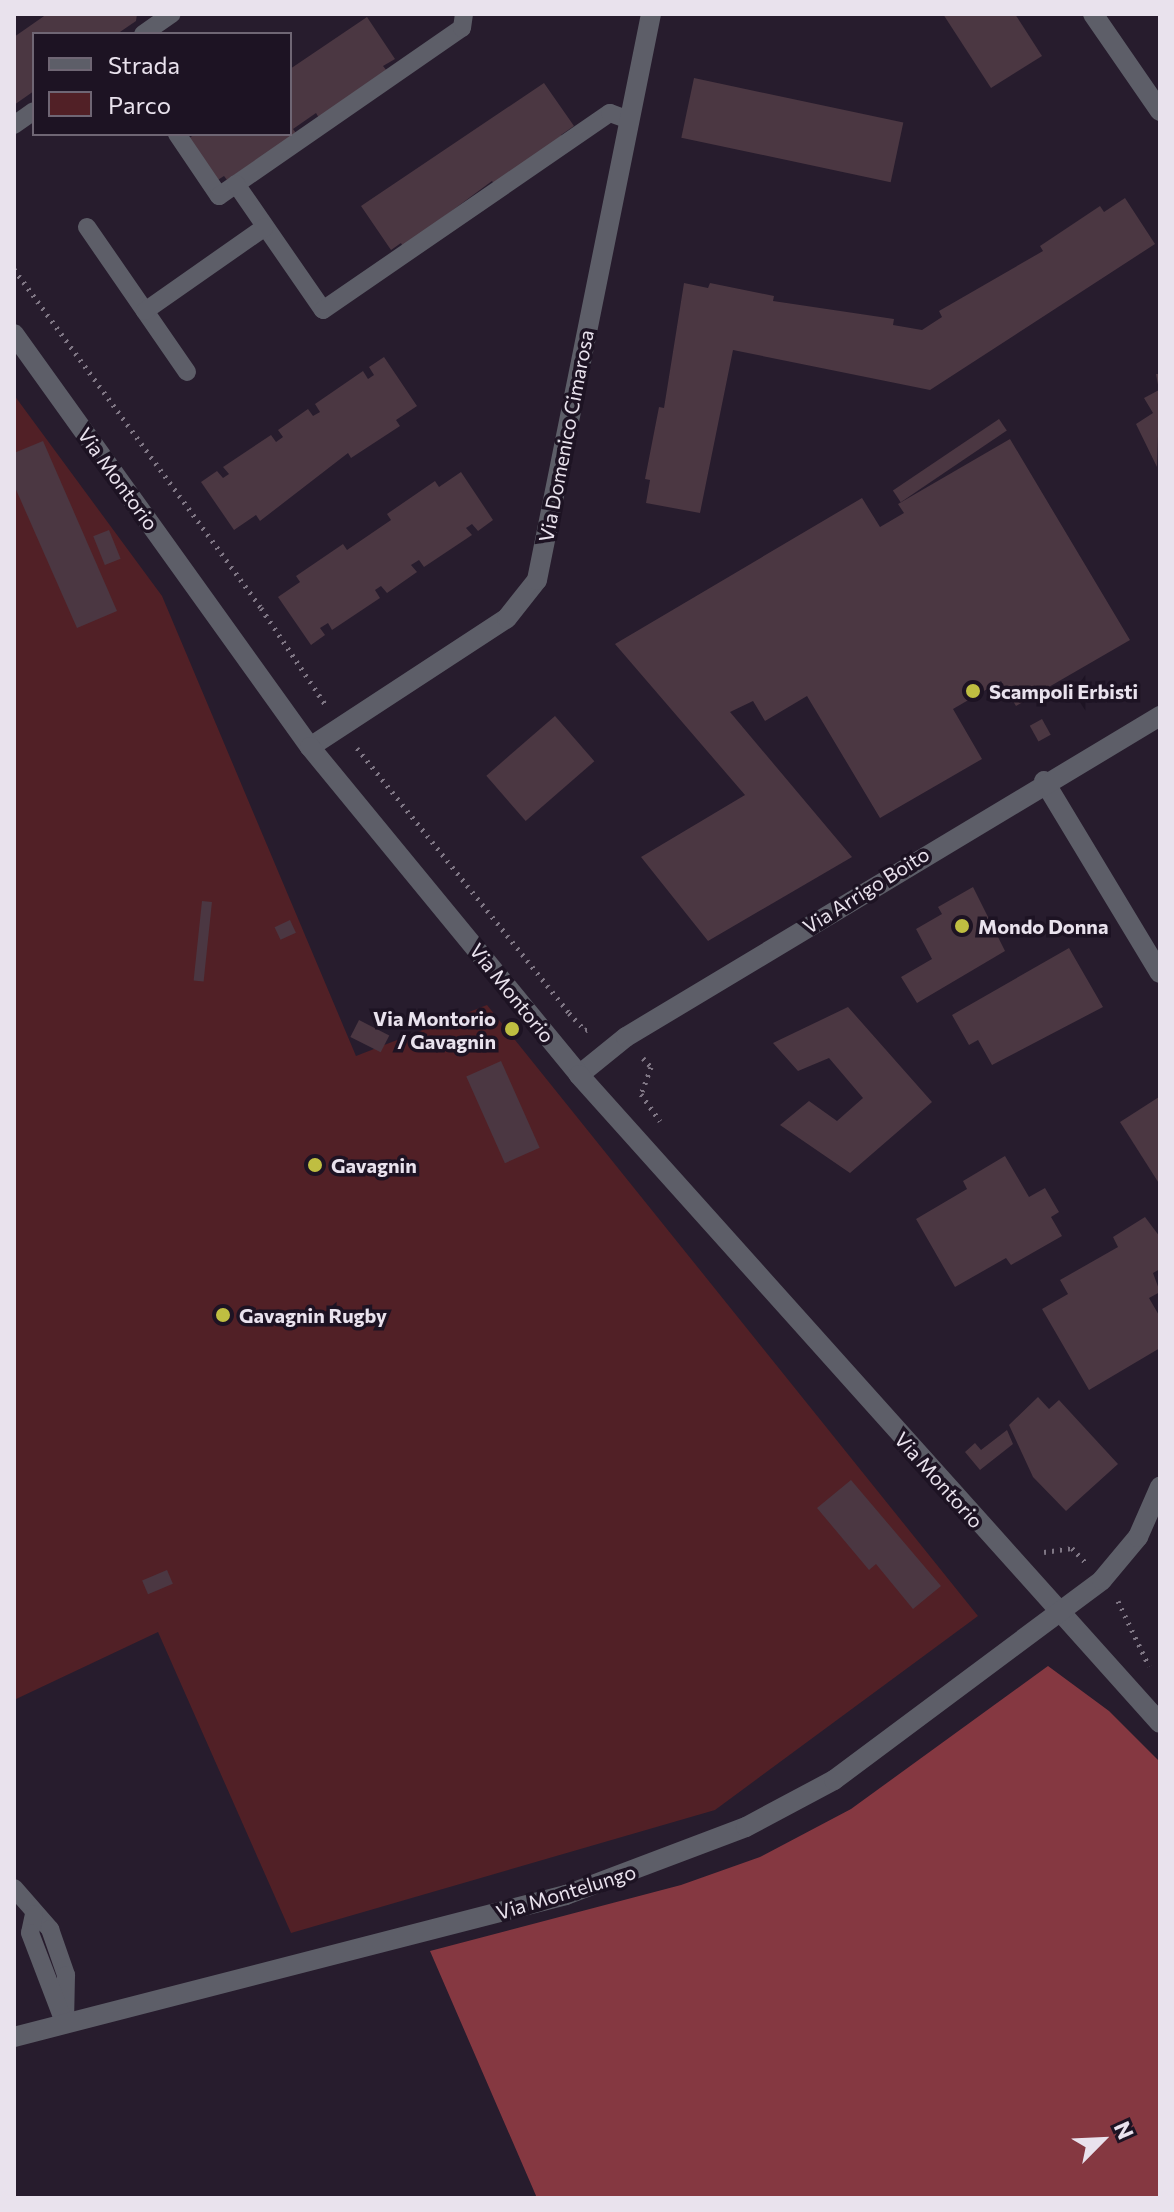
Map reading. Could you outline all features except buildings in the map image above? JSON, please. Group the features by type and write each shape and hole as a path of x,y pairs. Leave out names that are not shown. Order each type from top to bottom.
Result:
{"street":[{"name":"Via Domenico Cimarosa","path":"310,747 507,618 537,580 651,14"},
{"path":"1093,14 1160,111"},
{"name":"Via Montorio","path":"14,334 310,747 579,1075 1057,1613 1160,1723"},
{"name":"Via Arrigo Boito","path":"579,1075 626,1037 1044,781 1160,716"},
{"path":"1044,781 1160,973"},
{"name":"Via Montelungo","path":"14,2037 566,1895 660,1863 746,1827 834,1780 1102,1580 1138,1537 1160,1487"}],"lane":[{"path":"146,32 172,14"},
{"path":"178,136 219,196 462,28 464,14"},
{"path":"14,125 32,112"},
{"path":"236,184 323,310 610,113 629,120"},
{"path":"87,227 187,372"},
{"path":"145,311 265,227"},
{"path":"14,1888 50,1929 66,1975 65,2024"}],"path":[{"path":"14,269 261,608 341,728 569,1013 585,1030 612,1021 651,1067 641,1094 670,1133"},
{"path":"1037,1548 1048,1554 1072,1548 1102,1580 1128,1613 1137,1649 1159,1679"}],"green space":[{"name":"Gavagnin","path":"14,395 162,596 356,1056 487,1005 978,1616 715,1810 291,1933 158,1632 14,1700"}],"shaded area":[{"path":"1048,1666 1109,1711 1160,1762 1160,2198 537,2198 430,1951 681,1885 760,1857 851,1809"}],"place":[{"name":"Scampoli Erbisti","path":"973,691"},
{"name":"Mondo Donna","path":"962,926"},
{"name":"Via Montorio / Gavagnin","path":"512,1029"},
{"name":"Gavagnin","path":"315,1165"},
{"name":"Gavagnin Rugby","path":"223,1315"}]}
